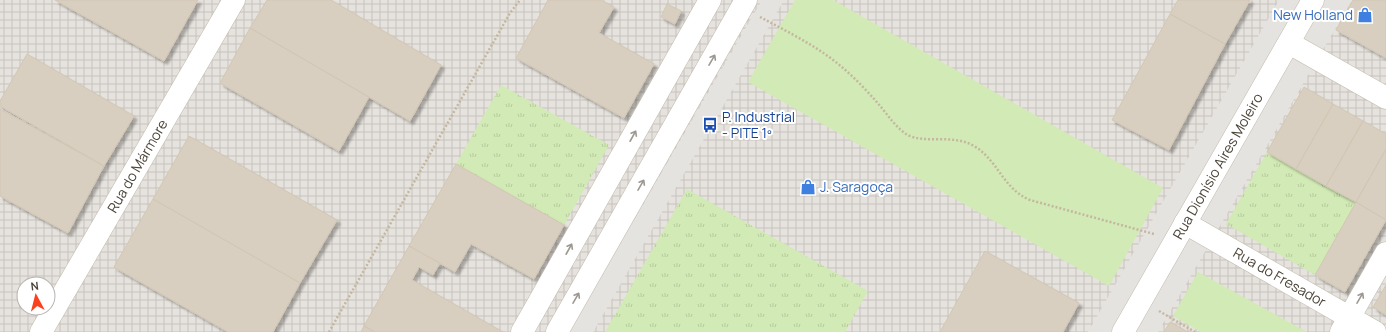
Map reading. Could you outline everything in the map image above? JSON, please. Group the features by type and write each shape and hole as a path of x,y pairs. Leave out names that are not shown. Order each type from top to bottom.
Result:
{"street":[{"name":"Rua do Mármore","path":"41,332 234,0"},
{"path":"522,332 710,0"},
{"name":"Rua Dionísio Aires Moleiro","path":"1123,332 1313,0"},
{"path":"557,332 744,3"},
{"path":"1289,43 1386,98"},
{"path":"673,65 700,80"},
{"name":"Rua do Fresador","path":"1180,231 1345,325 1375,332"},
{"path":"1345,325 1386,253"}],"path":[{"path":"329,332 510,13 520,0"},
{"path":"744,3 806,42 842,67 907,134 915,138 959,140 974,146 987,155 1007,183 1019,195 1030,200 1180,231"},
{"path":"1140,301 1195,332"}],"shaded area":[{"path":"0,0 1386,0 1386,332 0,332"},
{"path":"762,0 784,0 593,332 569,332"},
{"path":"1279,0 1352,0 1158,332 1088,332"}],"green space":[{"path":"795,0 833,0 1163,188 1109,286 748,82"},
{"path":"501,85 609,145 564,225 456,164"},
{"path":"1267,152 1356,202 1315,275 1226,224"},
{"path":"687,189 868,291 845,332 605,332"},
{"path":"1198,272 1307,332 1201,332 1173,316"}],"building":[{"path":"55,0 198,0 164,61"},
{"path":"267,0 331,0 441,65 410,121 250,28"},
{"path":"548,0 601,0 614,7 599,33 654,64 624,118 516,58"},
{"path":"1178,0 1250,0 1225,44 1170,14"},
{"name":"New Holland","path":"1353,0 1386,0 1386,58 1336,30"},
{"path":"667,4 681,11 675,24 661,17"},
{"path":"1170,14 1225,44 1169,150 1112,120"},
{"path":"250,28 369,97 339,151 220,83"},
{"path":"27,54 134,116 104,166 0,106 0,101"},
{"path":"1304,87 1333,104 1296,169 1267,152"},
{"path":"1333,104 1363,121 1326,186 1296,169"},
{"path":"0,109 104,166 68,233 0,196"},
{"path":"1363,121 1386,134 1386,149 1356,202 1326,186"},
{"path":"189,136 337,220 300,283 153,199"},
{"path":"1386,149 1386,220 1356,202"},
{"path":"456,164 564,225 534,279 471,244 455,272 409,246"},
{"path":"153,199 300,283 273,332 228,332 114,267"},
{"path":"1356,202 1386,220 1345,292 1315,275"},
{"path":"409,246 440,263 433,275 419,267 412,280 503,332 375,332 364,326"},
{"path":"985,251 1079,303 1063,332 940,332"},
{"path":"1386,285 1386,315 1373,307"},
{"path":"1170,322 1188,332 1164,332"},
{"path":"364,326 375,332 361,332"}],"place":[{"name":"New Holland","path":"1365,15"},
{"name":"P. Industrial - PITE 1º","path":"710,125"},
{"name":"J. Saragoça","path":"808,187"}]}
